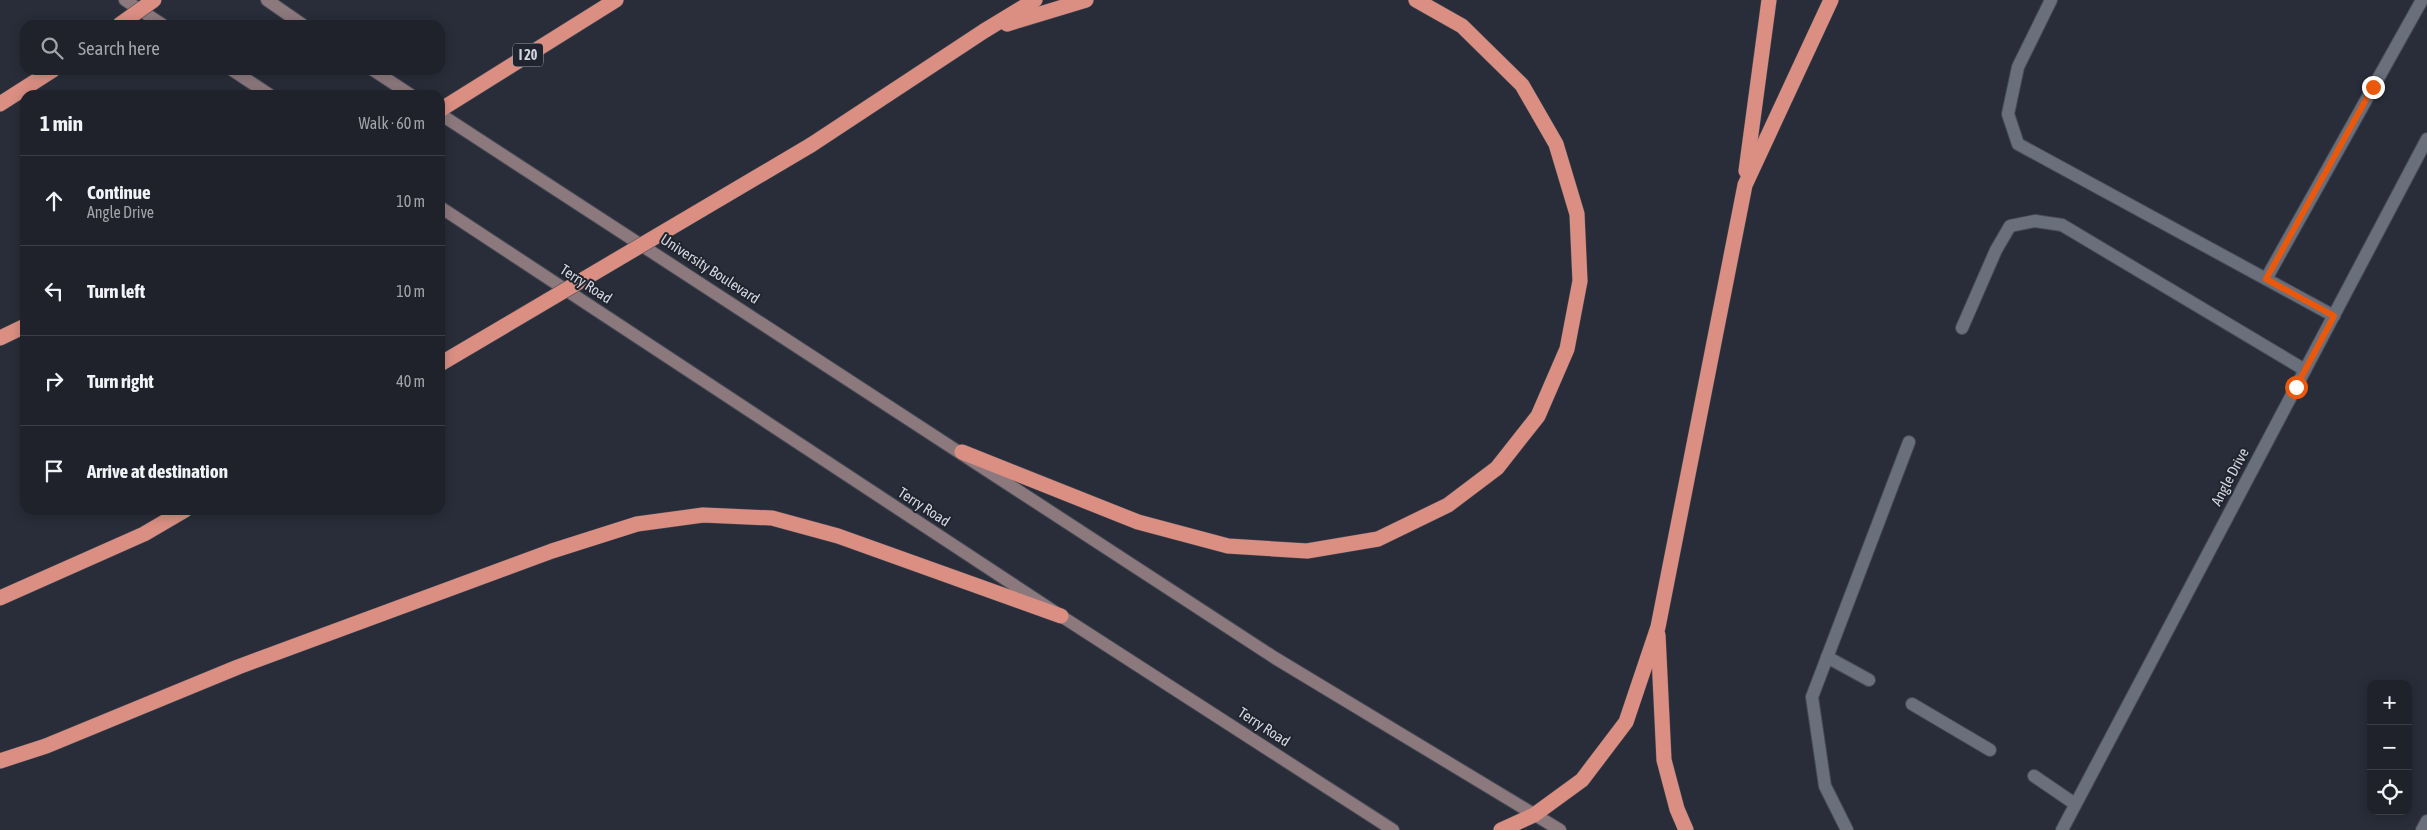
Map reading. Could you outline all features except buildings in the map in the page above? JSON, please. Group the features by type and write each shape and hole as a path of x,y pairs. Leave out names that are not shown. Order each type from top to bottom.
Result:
{"highway":[{"path":"126,20 154,0"},
{"name":"I 20","path":"445,109 616,0"},
{"path":"445,361 811,145 984,31 1036,0"},
{"path":"984,31 1086,0"},
{"path":"962,452 1138,522 1228,546 1307,551 1378,538 1448,505 1497,468 1538,416 1566,349 1580,281 1577,214 1556,144 1522,86 1462,26 1416,0"},
{"path":"1501,830 1534,815 1582,780 1626,722 1658,627 1744,185 1769,0"},
{"path":"1744,185 1831,0"},
{"path":"22,90 45,75"},
{"path":"0,104 20,91"},
{"path":"0,338 20,328"},
{"path":"0,598 144,534 176,515"},
{"path":"0,761 46,746 238,667 552,551 637,524 703,515 772,518 838,536 1061,616"},
{"path":"1658,627 1664,760 1677,809 1686,830"}],"main road":[{"path":"126,0 156,20"},
{"path":"267,0 296,20"},
{"path":"240,75 262,90"},
{"path":"381,75 403,90"},
{"name":"University Boulevard","path":"445,115 962,452"},
{"name":"Terry Road","path":"445,210 1061,616 1393,830"},
{"path":"962,452 1275,658 1560,830"}],"street":[{"path":"2051,0 2018,67 2008,114 2018,144 2334,316"},
{"path":"2266,279 2422,0"},
{"name":"Angle Drive","path":"2062,830 2427,140"},
{"path":"1962,328 1996,250 2010,226 2035,220 2062,225 2305,370"},
{"path":"1848,830 1825,786 1812,697 1909,442"},
{"path":"1827,656 1869,680"},
{"path":"1912,704 1990,750"},
{"path":"2034,776 2076,804"},
{"path":"2422,830 2427,821"}],"route":[{"path":"2296,387 2334,316 2266,279 2373,87"}]}
